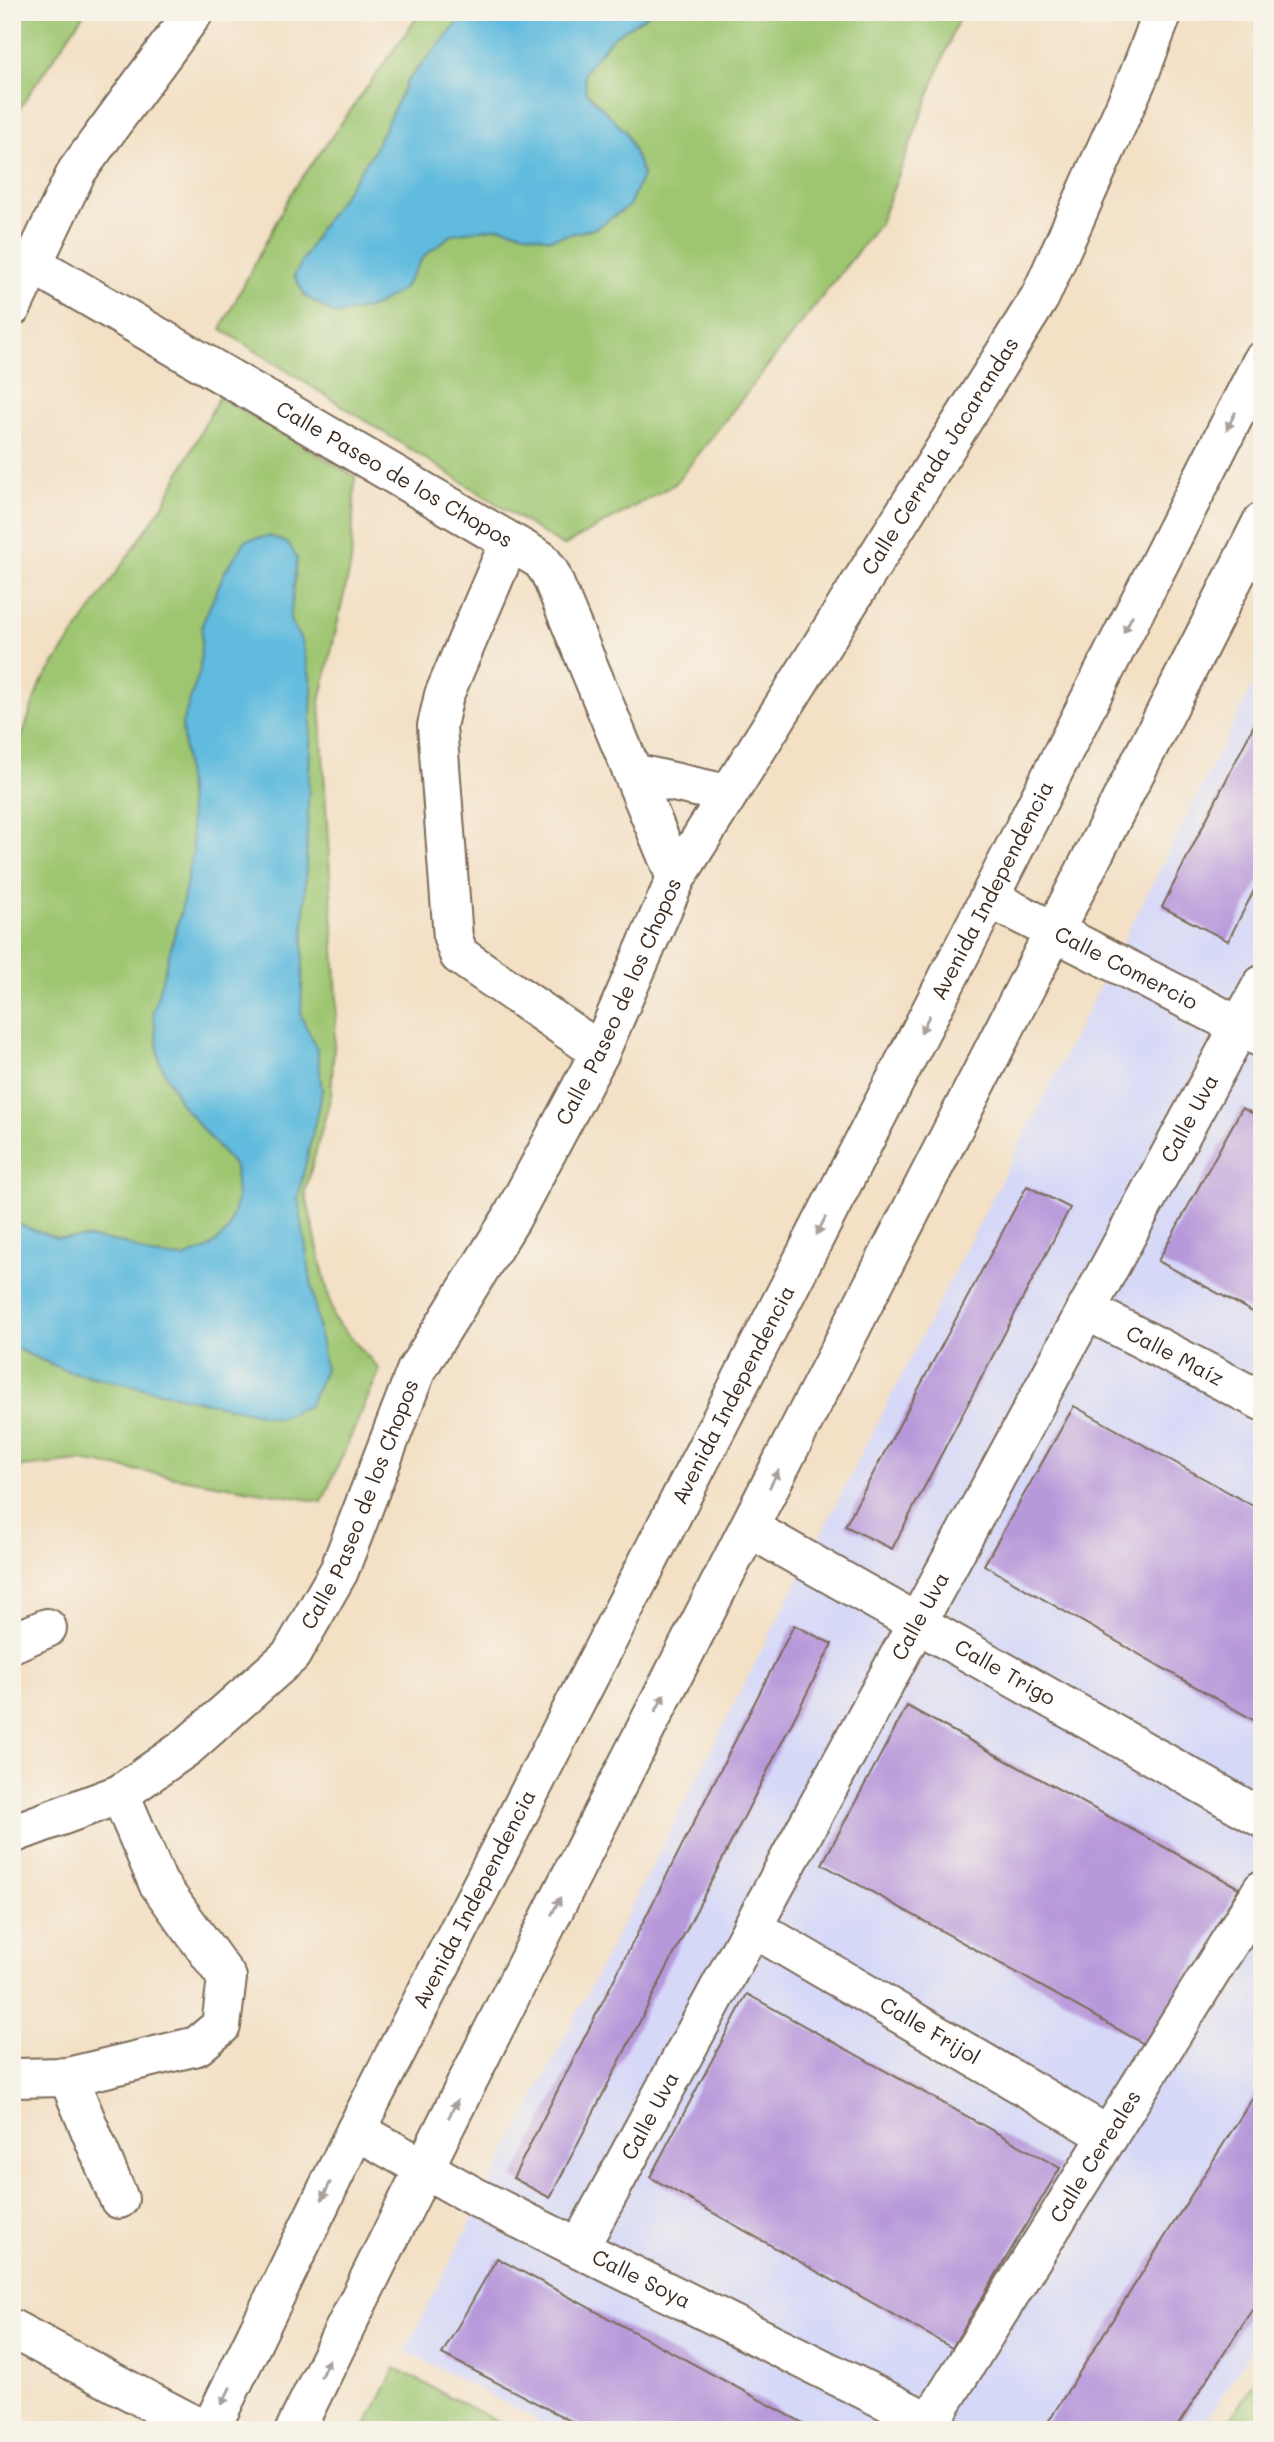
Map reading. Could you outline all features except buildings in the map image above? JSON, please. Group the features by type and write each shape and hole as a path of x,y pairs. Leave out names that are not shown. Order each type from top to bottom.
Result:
{"street":[{"path":"12,307 77,171 194,12"},
{"name":"Calle Cerrada Jacarandas","path":"676,878 1040,297 1139,75 1163,12"},
{"name":"Calle Paseo de los Chopos","path":"12,1835 120,1794 187,1747 290,1655 340,1572 416,1371 511,1219 600,1052 676,878 550,573 541,561 33,264"},
{"name":"Avenida Independencia","path":"210,2430 356,2130 989,898 1262,360"},
{"path":"295,2430 422,2170 1056,933 1262,522"},
{"path":"509,543 444,695 437,726 453,938 459,955 600,1052"},
{"path":"632,773 727,794"},
{"name":"Calle Comercio","path":"989,898 1251,1032"},
{"name":"Calle Uva","path":"579,2248 1086,1310 1251,1032 1262,985"},
{"name":"Calle Maíz","path":"1086,1310 1262,1401"},
{"name":"Calle Trigo","path":"749,1528 1262,1818"},
{"path":"12,1643 47,1628"},
{"path":"12,2078 68,2077 197,2046 221,2026 227,1978 158,1883 120,1794"},
{"name":"Calle Cereales","path":"930,2422 1262,1890"},
{"name":"Calle Frijol","path":"752,1927 1109,2136"},
{"path":"68,2077 119,2199"},
{"name":"Calle Soya","path":"356,2130 422,2170 930,2422"},
{"path":"12,2329 204,2430"}],"shaded area":[{"path":"1262,668 1262,2333 1200,2430 557,2430 405,2351"}],"green space":[{"path":"12,12 85,12 12,119"},
{"path":"421,12 961,12 880,223 675,484 563,546 221,329 291,193"},
{"path":"219,397 355,476 351,563 320,701 337,1000 331,1095 305,1192 334,1319 380,1370 322,1502 81,1461 12,1468 12,767 39,686 163,505"},
{"path":"395,2368 513,2430 364,2430"},
{"path":"1262,2370 1262,2430 1223,2430"}],"water":[{"path":"468,12 652,12 612,38 584,72 586,92 626,132 643,174 629,206 596,228 550,239 500,227 453,234 424,256 403,289 373,307 337,315 306,297 294,276 319,230 373,152 407,81"},
{"path":"270,536 289,544 297,559 290,620 302,641 312,686 301,1016 317,1049 322,1091 298,1198 325,1369 309,1406 277,1418 67,1371 12,1347 12,1222 57,1238 90,1238 125,1243 150,1255 183,1258 208,1249 228,1231 237,1199 235,1167 181,1104 160,1063 153,1012 181,911 193,850 182,724 200,670 202,625 224,573 246,540"}]}
